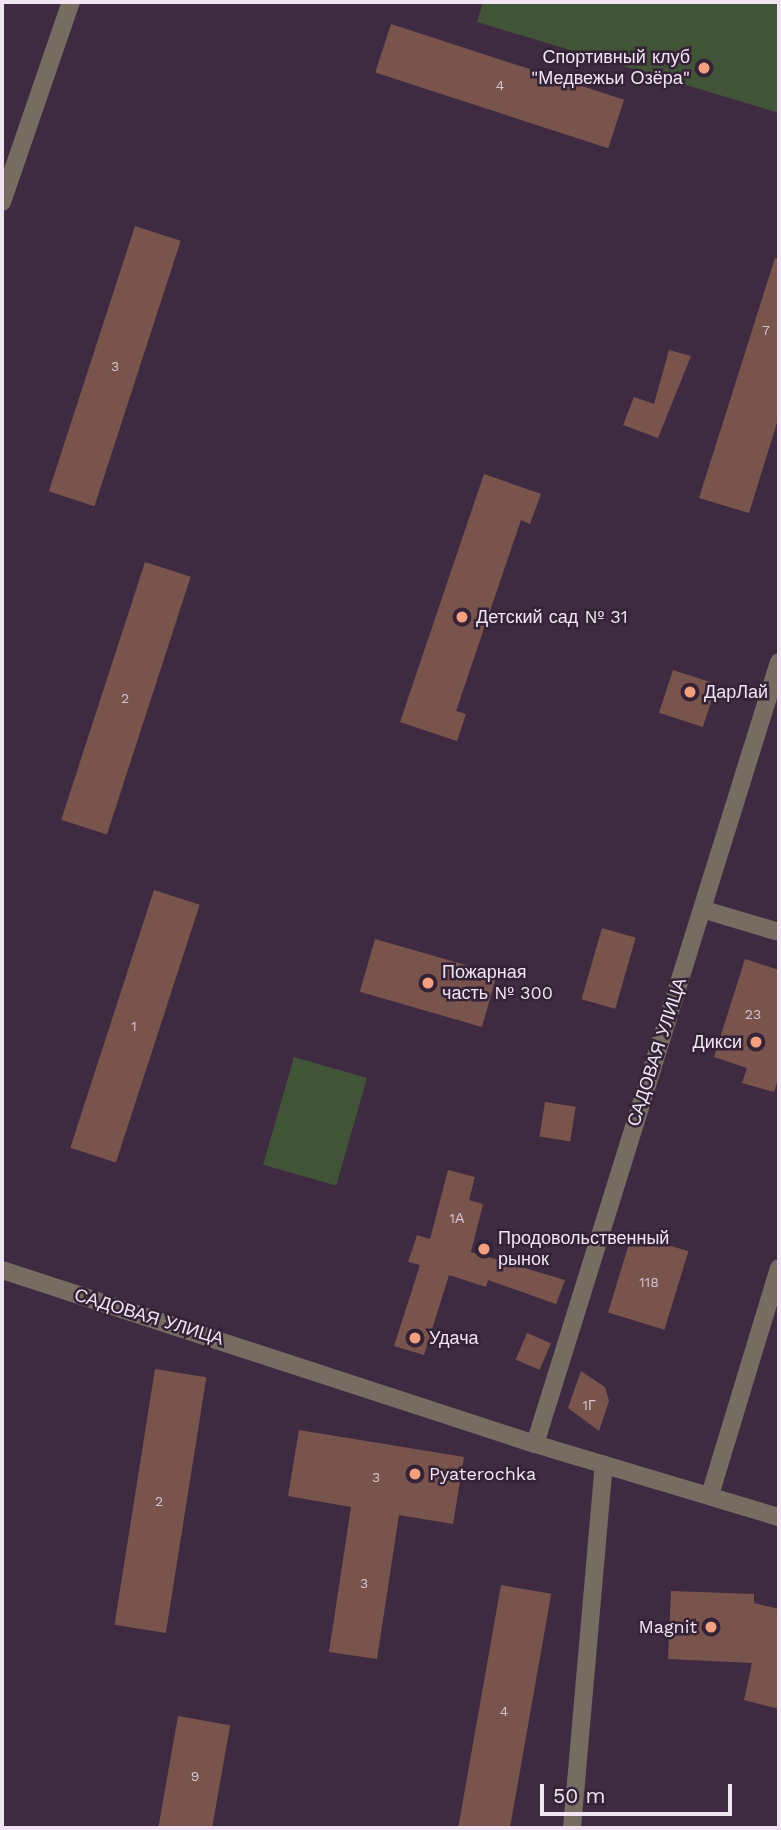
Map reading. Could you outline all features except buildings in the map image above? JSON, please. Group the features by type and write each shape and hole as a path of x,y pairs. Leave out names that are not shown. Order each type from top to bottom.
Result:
{"street":[{"path":"2,202 71,2"},
{"name":"САДОВАЯ УЛИЦА","path":"535,1444 656,1046 705,910 746,754 779,662"},
{"path":"705,910 779,932"},
{"path":"710,1495 779,1268"},
{"name":"САДОВАЯ УЛИЦА","path":"2,1270 535,1444 779,1517"},
{"path":"572,1828 604,1464"}],"green space":[{"name":"Спортивный клуб \"Медвежьи Озёра\"","path":"483,2 779,2 779,113 477,22"},
{"path":"294,1057 367,1078 336,1186 263,1165"}],"place":[{"name":"Спортивный клуб \"Медвежьи Озёра\"","path":"704,68"},
{"name":"Детский сад № 31","path":"462,617"},
{"name":"ДарЛай","path":"690,692"},
{"name":"Пожарная часть № 300","path":"428,983"},
{"name":"Дикси","path":"756,1042"},
{"name":"Продовольственный рынок","path":"484,1249"},
{"name":"Удача","path":"415,1338"},
{"name":"Pyaterochka","path":"415,1474"},
{"name":"Magnit","path":"711,1627"}]}
